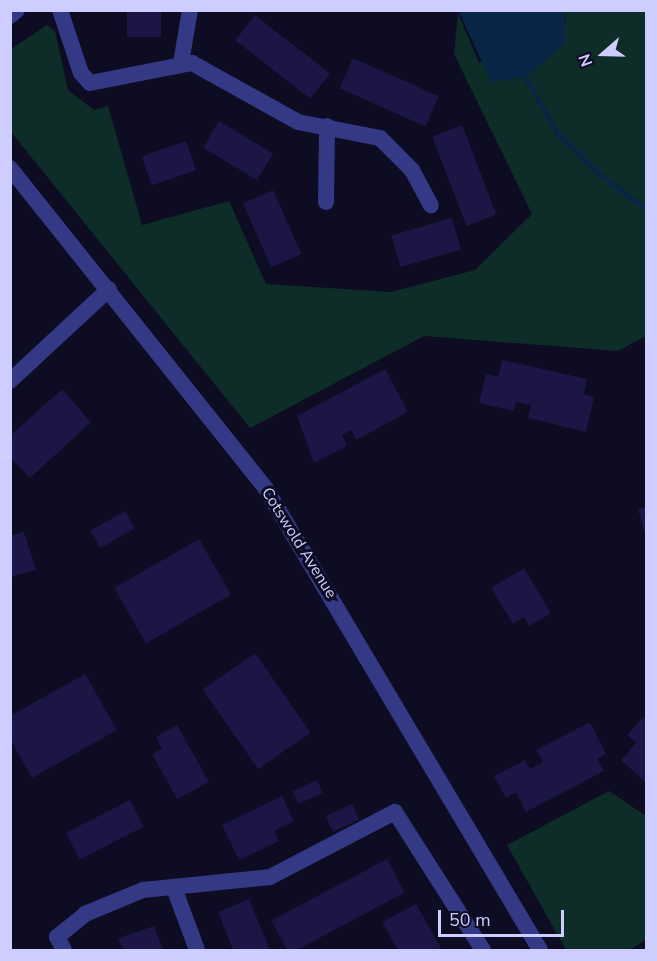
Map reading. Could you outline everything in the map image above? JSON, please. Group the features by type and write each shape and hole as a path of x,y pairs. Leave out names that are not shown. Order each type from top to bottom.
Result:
{"street":[{"path":"10,16 17,10"},
{"path":"60,10 81,74 90,83 181,63 298,122 380,138 397,151 431,205"},
{"path":"181,63 190,10"},
{"path":"326,202 327,126"},
{"name":"Cotswold Avenue","path":"10,168 109,289 266,489 540,951"},
{"path":"10,381 109,289"},
{"path":"64,951 57,937 85,914 143,890 270,877 395,812 483,951"},
{"path":"174,888 197,951"}],"green space":[{"path":"565,11 646,11 646,336 618,351 424,336 250,428 11,132 11,49 47,25 55,31 68,90 94,110 108,106 142,225 229,201 266,284 391,292 475,270 532,214 454,54 458,13 479,63 566,22"},
{"path":"609,791 646,816 646,940 629,950 566,950 507,845"}],"water":[{"path":"458,10 565,11 565,44 525,77 491,82"}],"building":[{"path":"127,10 161,10 161,37 127,37"},
{"path":"255,15 330,73 310,99 235,40"},
{"path":"353,58 439,96 425,126 340,88"},
{"path":"219,121 273,153 257,180 203,148"},
{"path":"462,125 496,215 467,226 432,136"},
{"path":"186,141 196,170 152,186 142,156"},
{"path":"273,190 301,254 271,267 243,203"},
{"path":"452,218 461,250 401,267 391,235"},
{"path":"502,360 587,379 584,394 594,397 586,432 528,418 531,405 516,402 514,411 479,403 486,374 498,377"},
{"path":"385,369 408,412 356,440 351,430 342,435 347,446 314,463 297,416"},
{"path":"62,389 91,422 30,478 10,457 10,436"},
{"path":"646,507 646,538 638,509"},
{"path":"125,511 135,528 100,548 90,531"},
{"path":"24,532 36,570 10,577 10,536"},
{"path":"199,539 231,594 146,643 114,588"},
{"path":"524,568 551,613 529,626 524,617 513,624 491,588"},
{"path":"255,653 311,732 258,769 203,690"},
{"path":"85,674 117,730 32,778 10,739 10,716"},
{"path":"643,717 646,720 646,783 621,760 636,743 627,735"},
{"path":"590,722 606,754 597,759 604,771 526,812 516,792 506,798 494,776 525,760 530,769 543,762 536,750"},
{"path":"177,725 209,782 177,799 152,754 162,749 156,737"},
{"path":"317,780 323,793 298,804 293,791"},
{"path":"282,796 294,821 274,831 279,841 239,860 222,825"},
{"path":"130,800 144,827 79,859 66,833"},
{"path":"352,804 359,819 333,832 326,816"},
{"path":"387,859 405,893 297,950 287,950 271,921"},
{"path":"249,899 270,950 233,950 218,912"},
{"path":"416,904 442,950 398,950 382,922"},
{"path":"154,926 163,950 123,950 118,938"}],"waterway":[{"path":"525,77 558,134 599,174 646,208"}]}
